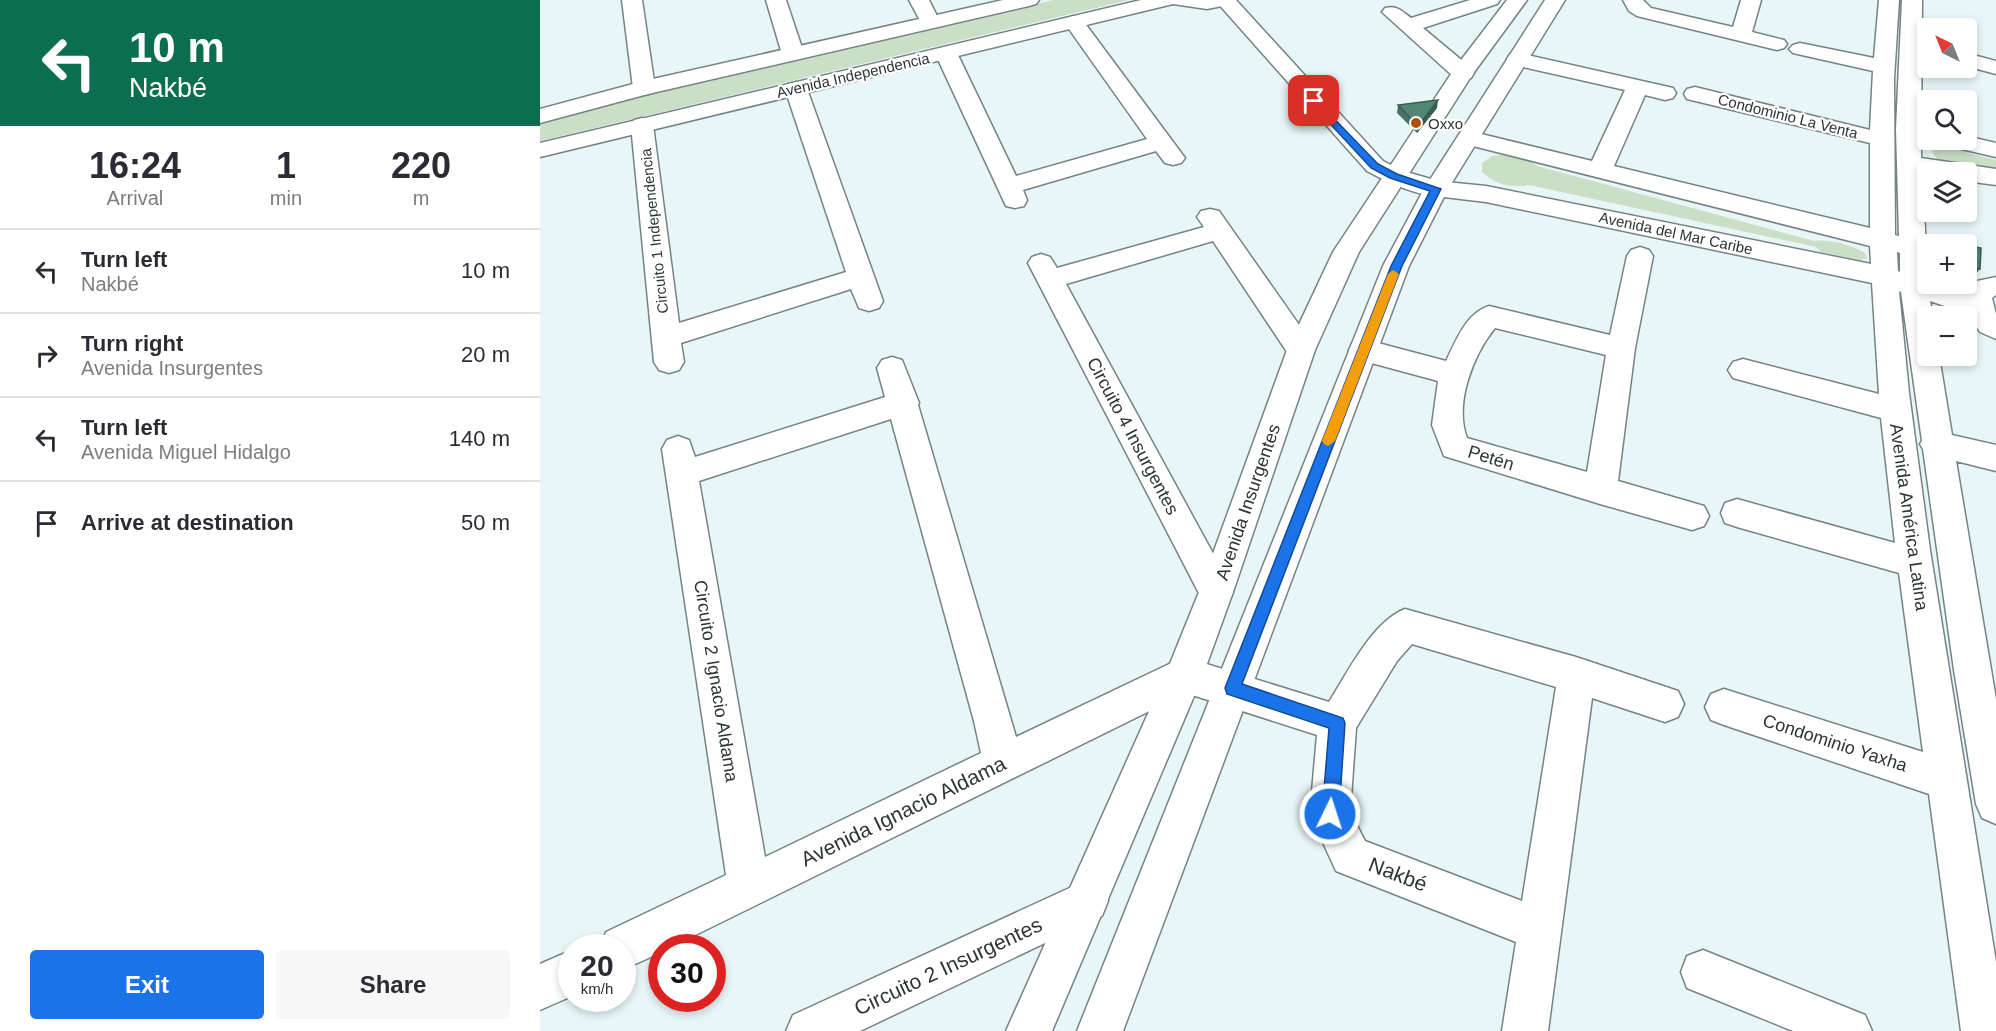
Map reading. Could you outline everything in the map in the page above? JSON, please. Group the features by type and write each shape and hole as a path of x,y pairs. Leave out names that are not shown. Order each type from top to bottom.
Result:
{"street":[{"path":"632,0 644,88"},
{"path":"776,0 793,54"},
{"path":"919,0 930,22"},
{"name":"Avenida Independencia","path":"540,116 644,88 1029,0"},
{"name":"Avenida Independencia","path":"540,150 1166,0"},
{"path":"1180,0 1207,3 1225,0"},
{"name":"Avenida del Mar Caribe","path":"1225,0 1359,152 1375,166 1394,176 1436,189 1486,194 1899,281 1987,296"},
{"path":"1407,26 1490,0"},
{"name":"Avenida Insurgentes","path":"1029,1031 1088,901 1184,675 1216,592 1301,350 1346,252 1463,73 1517,0"},
{"path":"1100,1031 1396,266 1436,189 1555,0"},
{"path":"1633,0 1636,7 1644,12 1777,44"},
{"path":"1741,35 1751,0"},
{"name":"Avenida América Latina","path":"1889,0 1882,66 1905,134 1910,164 1897,243"},
{"name":"Avenida América Latina","path":"1912,0 1917,29"},
{"path":"1392,12 1463,73"},
{"path":"946,53 1011,193 1167,150 1074,22"},
{"path":"1800,49 1882,66"},
{"name":"Avenida América Latina","path":"1917,54 1905,134 1897,243 1899,281 1895,410 1915,563 1984,1031"},
{"path":"1518,59 1665,93"},
{"path":"1977,62 1996,68"},
{"path":"1600,170 1638,86"},
{"name":"Circuito 1 Independencia","path":"642,125 668,350 865,289 796,88"},
{"name":"Condominio La Venta","path":"1695,94 1905,134"},
{"path":"1469,138 1897,243"},
{"path":"1977,146 1996,150"},
{"path":"1910,164 1917,165"},
{"path":"1977,174 1996,177"},
{"name":"Circuito 4 Insurgentes","path":"1216,592 1046,271 1215,224 1301,350"},
{"path":"1600,491 1622,348 1640,256"},
{"name":"Avenida América Latina","path":"1899,281 1984,673 1996,804"},
{"path":"1987,296 1986,321 1996,329"},
{"name":"Petén","path":"1622,348 1489,316 1475,333 1454,374 1447,425 1455,447 1692,516"},
{"path":"1363,351 1454,374"},
{"path":"892,368 904,403 993,721 1002,762"},
{"path":"1743,370 1895,410"},
{"name":"Circuito 2 Ignacio Aldama","path":"749,888 680,462 904,403"},
{"path":"1936,444 1996,458"},
{"path":"1737,513 1915,563"},
{"name":"Nakbé","path":"1539,929 1351,856 1330,814 1337,723 1384,649 1405,626 1576,675 1665,704"},
{"path":"1184,675 1233,688 1337,723"},
{"name":"Avenida Ignacio Aldama","path":"636,941 1184,675"},
{"path":"1526,1031 1576,675"},
{"name":"Condominio Yaxha","path":"1724,707 1947,780"},
{"name":"Circuito 2 Insurgentes","path":"809,1031 1088,901"},
{"path":"1703,972 1849,1031"},
{"path":"540,987 558,979"}],"green space":[{"path":"1054,0 1129,0 540,141 540,122 643,95"},
{"path":"1933,150 1961,150 1996,160 1996,171 1977,169 1977,162 1943,162 1932,152"},
{"path":"1510,154 1525,157 1537,166 1814,241 1847,245 1865,253 1867,259 1860,260 1821,252 1816,247 1529,185 1504,184 1482,172 1482,163 1492,156"}],"building":[{"path":"1438,100 1418,126 1398,105"},
{"path":"1977,247 1981,248 1980,269 1977,268"}],"slow traffic":[{"path":"1328,441 1393,274"}],"place":[{"name":"Oxxo","path":"1416,123"}],"route":[{"path":"1314,101 1359,152 1375,166 1394,176 1436,189 1396,266 1233,688 1337,723 1330,814"}]}
